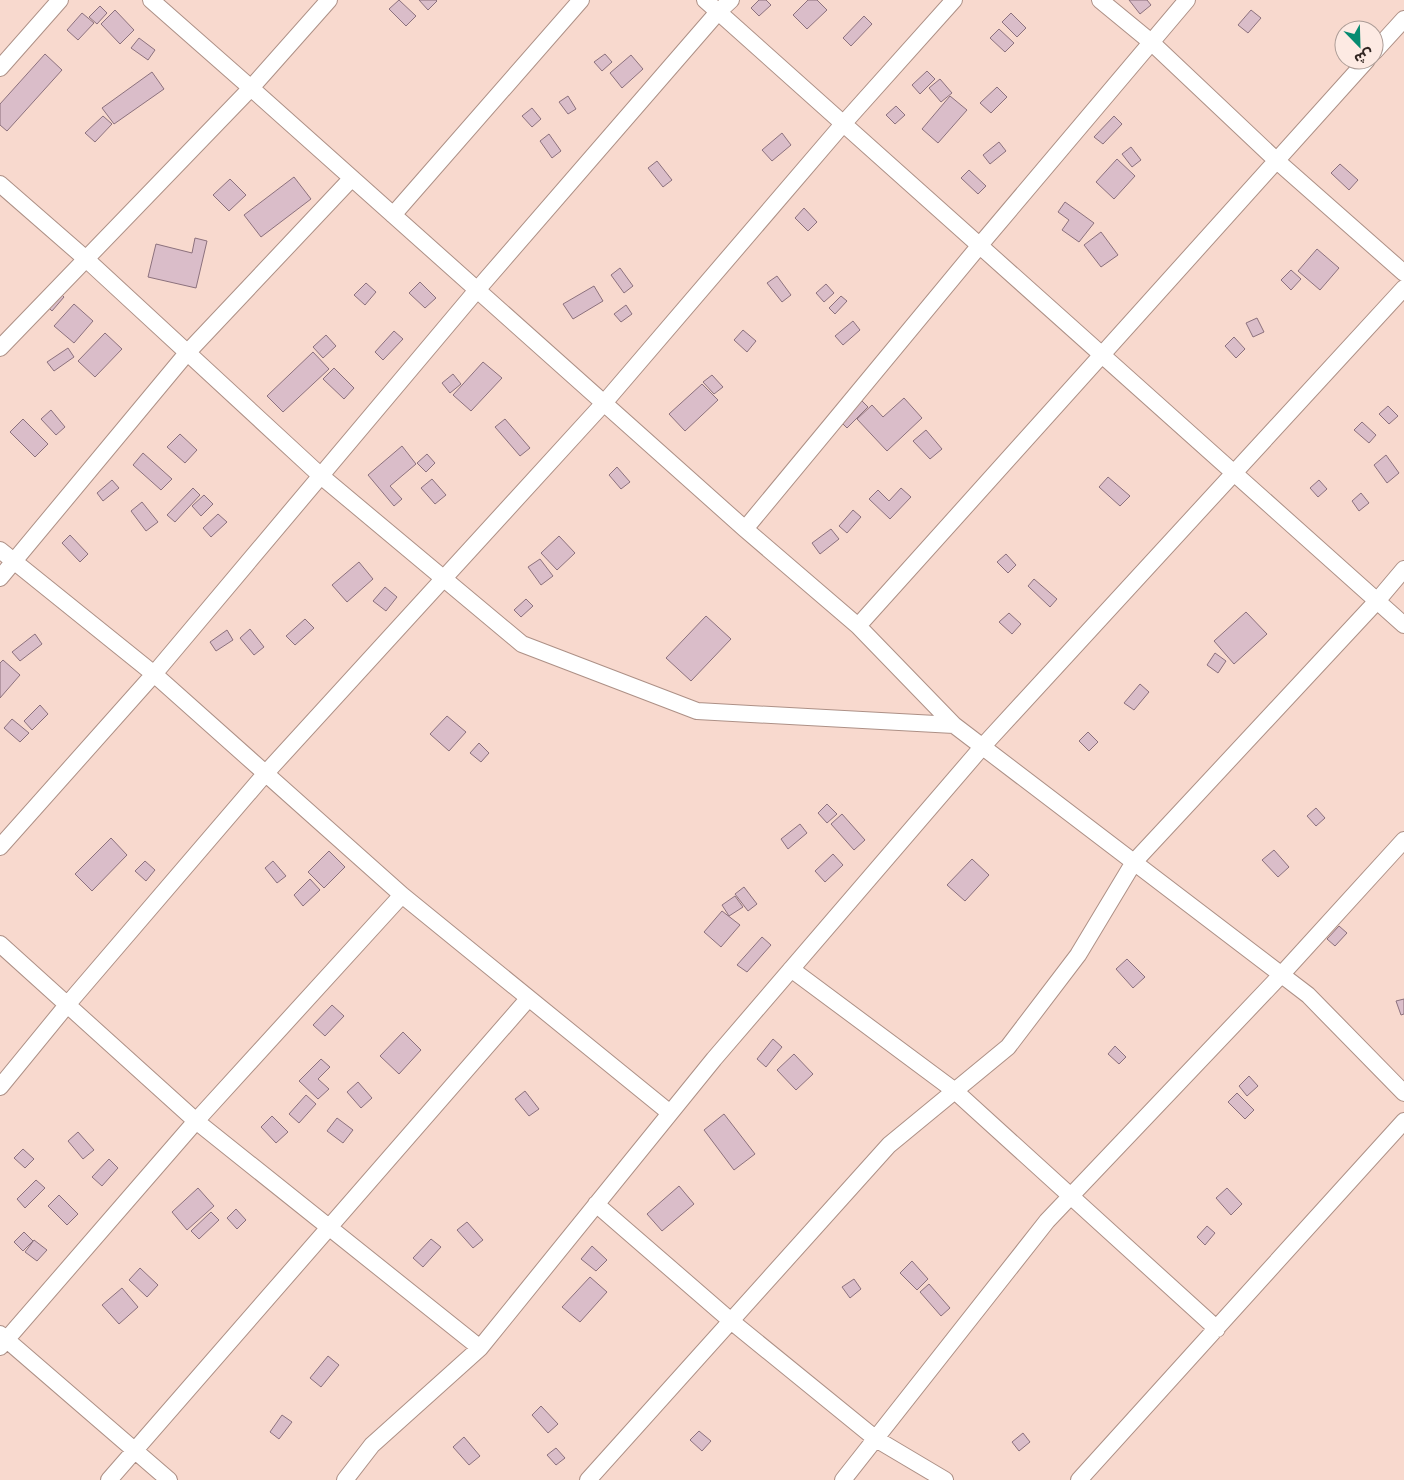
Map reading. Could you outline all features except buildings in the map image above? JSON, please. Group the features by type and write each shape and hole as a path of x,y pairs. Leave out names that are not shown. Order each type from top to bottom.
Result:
{"street":[{"path":"0,68 60,0"},
{"path":"151,0 745,529 858,626 954,724 1308,995 1404,1093"},
{"path":"0,348 251,88 329,0"},
{"path":"393,215 581,0"},
{"path":"705,0 1404,625"},
{"path":"0,847 154,674 477,290 718,12 732,0"},
{"path":"0,1087 67,1004 266,774 604,403 843,124 954,0"},
{"path":"1100,0 1151,42 1277,161 1404,273"},
{"path":"745,529 980,245 1187,0"},
{"path":"1384,41 1404,19"},
{"path":"858,626 1358,70"},
{"path":"0,578 187,353 352,178"},
{"path":"0,184 86,259 321,476 522,644 697,711 954,724"},
{"path":"345,1480 372,1445 480,1348 714,1059 983,746 1404,288"},
{"path":"0,550 154,674 402,895 670,1113"},
{"path":"588,1480 889,1145 1008,1047 1078,955 1134,862 1377,601 1404,569"},
{"path":"843,1480 1047,1222 1281,975 1404,840"},
{"path":"169,1480 2,1340 196,1121 402,895"},
{"path":"0,944 196,1121 480,1348"},
{"path":"791,969 955,1091 1217,1329"},
{"path":"109,1480 528,999"},
{"path":"1079,1480 1404,1121"},
{"path":"596,1204 731,1321 876,1439 945,1480"}]}
